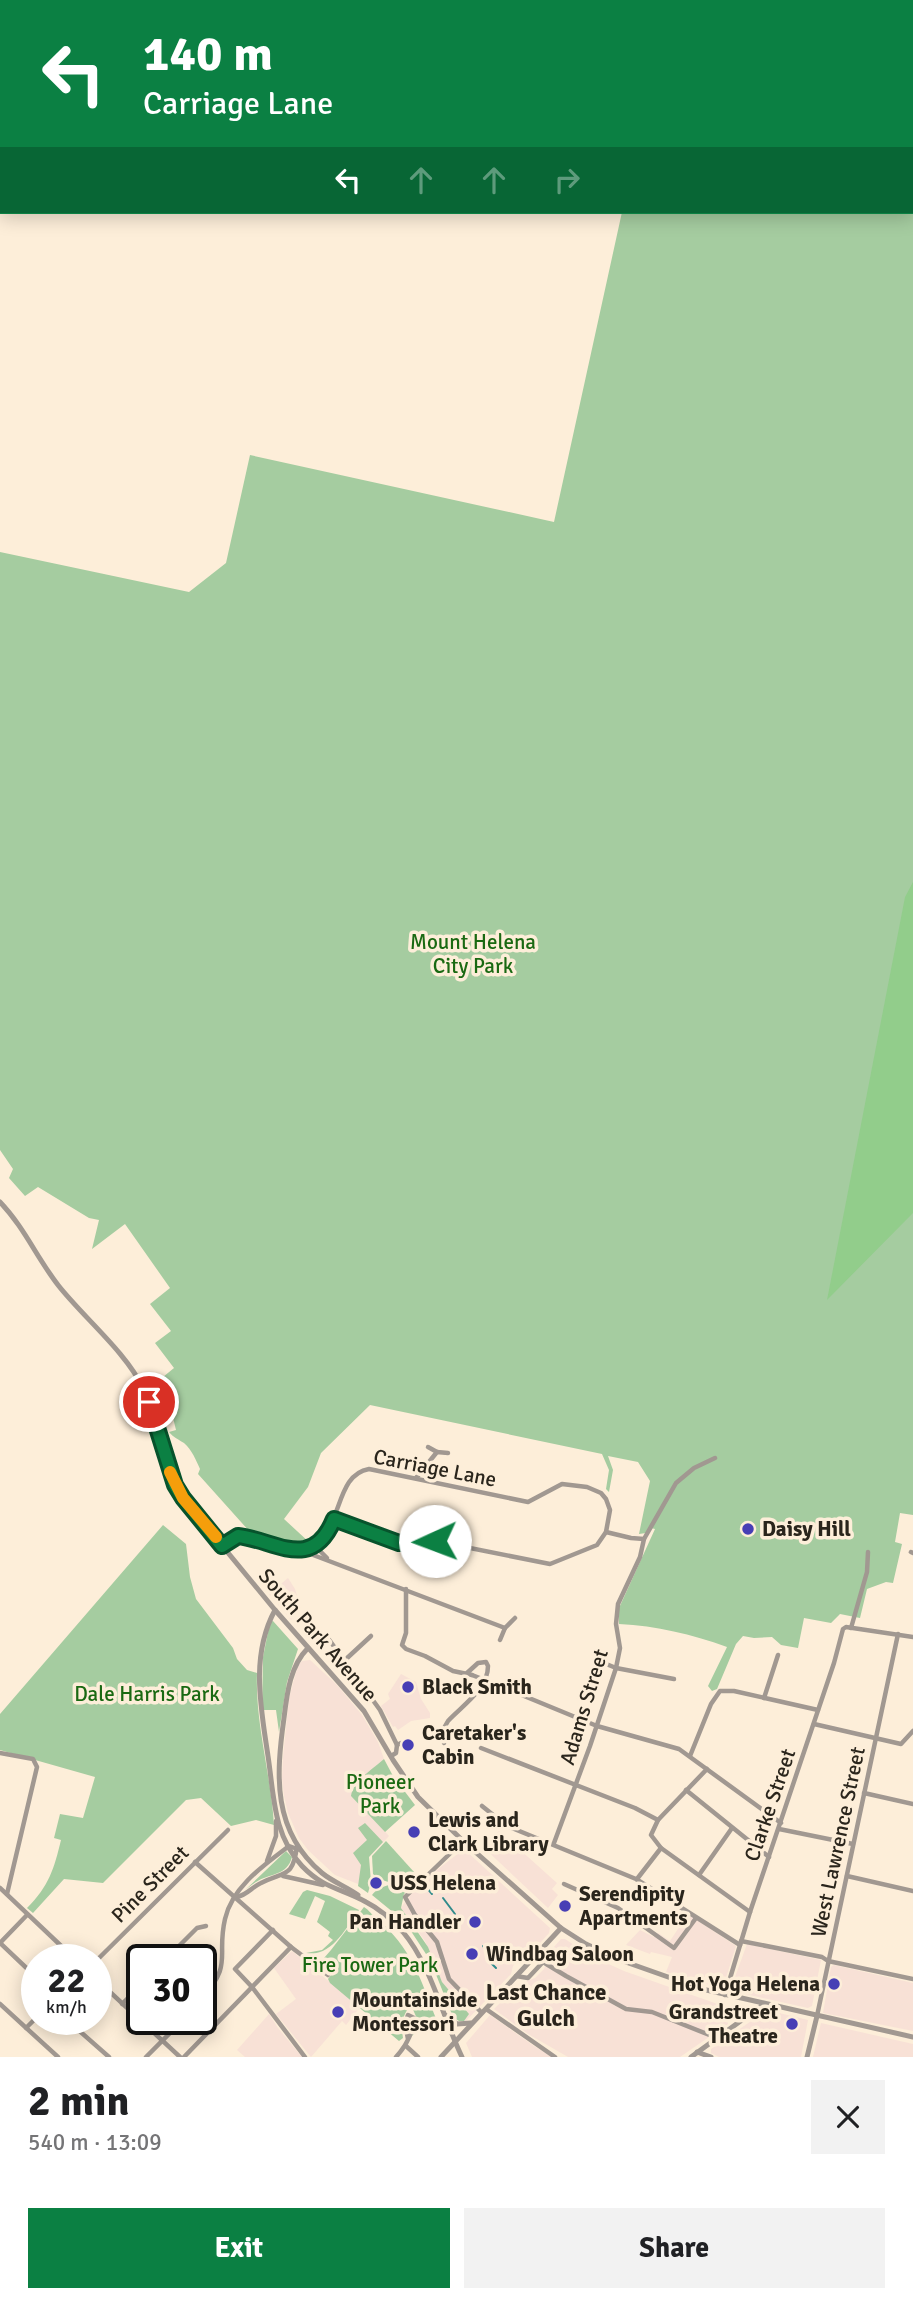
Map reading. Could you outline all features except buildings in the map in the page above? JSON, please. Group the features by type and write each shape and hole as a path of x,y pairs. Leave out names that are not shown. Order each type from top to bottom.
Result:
{"street":[{"name":"South Park Avenue","path":"0,1202 23,1228 58,1284 134,1374 149,1402 175,1485 183,1498 275,1610 364,1711 418,1797 463,1840 561,1928 586,1944 620,1960 725,1995 913,2037"},
{"path":"428,1447 437,1452 448,1453"},
{"path":"416,1478 437,1452"},
{"name":"Adams Street","path":"554,1843 577,1785 616,1668 620,1648 616,1625 618,1604 644,1539 676,1483 694,1468 715,1458"},
{"name":"Carriage Lane","path":"316,1544 334,1519 351,1478 359,1471 373,1469 528,1502 562,1484 587,1487 601,1493 606,1499 610,1510 606,1532"},
{"path":"334,1519 399,1543 440,1542 550,1564 597,1545 606,1532 644,1539"},
{"path":"222,1546 238,1536 285,1549 316,1544 321,1553 330,1560"},
{"path":"298,1549 505,1628"},
{"name":"Clarke Street","path":"725,1995 843,1629 848,1628 867,1572 868,1552"},
{"path":"405,1589 406,1633 402,1645 406,1649 453,1671 470,1674 597,1726 679,1749 780,1826 853,1844"},
{"path":"267,1863 274,1844 276,1822 259,1680 264,1637 275,1610"},
{"path":"500,1640 505,1628 515,1618"},
{"path":"848,1628 913,1637"},
{"path":"325,1634 380,1710 399,1744 396,1753 391,1756"},
{"name":"West Lawrence Street","path":"807,2057 898,1634"},
{"path":"345,1660 370,1636"},
{"path":"308,1648 294,1667 286,1698 279,1762 281,1807 299,1848 322,1873 384,1914 411,1944 462,2057"},
{"path":"764,1698 778,1655"},
{"path":"599,1661 616,1668 674,1679"},
{"path":"444,1743 447,1733 444,1728 480,1688 487,1676 488,1665 486,1662 478,1662 470,1674"},
{"path":"691,1756 718,1692 734,1691 818,1710"},
{"path":"814,1724 901,1744 913,1731"},
{"path":"481,1748 635,1808 658,1820"},
{"path":"0,1753 33,1759 37,1767 7,1894"},
{"path":"706,1769 658,1820 651,1835 661,1848 750,1912"},
{"path":"686,1790 769,1857"},
{"path":"864,1793 913,1804"},
{"path":"482,1806 507,1825 637,1879 696,1918 741,1943 822,1957 828,1961 913,1979"},
{"path":"276,1822 296,1858 326,1886"},
{"path":"699,1875 732,1828"},
{"name":"Pine Street","path":"112,1945 228,1830"},
{"path":"463,1840 405,1896 415,1914 438,1942 449,1979 483,2010 555,2057"},
{"path":"217,1978 223,1964 225,1916 238,1891 289,1846 299,1848"},
{"path":"283,1876 296,1858 299,1848"},
{"path":"637,1879 661,1848"},
{"path":"195,1862 291,1947 328,1975"},
{"path":"847,1875 913,1891"},
{"path":"236,1897 244,1895 264,1881 283,1876 326,1886 364,1900"},
{"path":"564,1884 618,1908 674,1948 696,1918"},
{"path":"0,1888 59,1944"},
{"path":"21,1963 0,1943 27,1915"},
{"path":"181,1944 197,1928 206,1926"},
{"path":"441,2057 561,1928"},
{"path":"273,1930 236,1966 237,1973 252,1987 305,2057"},
{"path":"112,1994 182,2057 291,1947"},
{"path":"536,1954 544,1962 626,2009 652,2012 718,2039"},
{"path":"516,1976 528,1978 544,1962"},
{"path":"122,2004 126,2000"},
{"path":"0,2004 21,2023"},
{"path":"691,2057 764,2004"},
{"path":"443,2013 457,2024 471,2023"},
{"path":"34,2035 58,2057"},
{"path":"84,2035 109,2057"},
{"path":"146,2057 169,2035"},
{"path":"396,2057 406,2046 408,2039"},
{"path":"406,2046 418,2057"},
{"path":"47,2057 48,2048"},
{"path":"698,2052 711,2057"}],"shaded area":[{"path":"288,1578 295,1589 301,1609 291,1620 269,1594"},
{"path":"310,1660 337,1685 362,1715 378,1742 384,1759 358,1782 351,1796 389,1836 369,1857 358,1884 335,1875 308,1850 299,1838 284,1796 283,1757 289,1698 298,1665 302,1661"},
{"path":"401,1674 416,1682 430,1718 411,1721 398,1730 393,1727 381,1706 390,1699 388,1694"},
{"path":"499,1831 557,1883 552,1889 558,1895 548,1908 482,1846"},
{"path":"464,1849 550,1928 540,1943 535,1943 513,1966 511,1974 465,2022 457,2018 425,1941 401,1908 411,1893"},
{"path":"688,1914 736,1946 724,1984 720,1988 666,1972 672,1957 651,1952 650,1954 626,1945 640,1930 654,1937 658,1933 670,1941"},
{"path":"561,1939 624,1971 726,2007 728,2024 680,2057 568,2057 528,2034 494,2009 519,1984 535,1978 544,1969 548,1959 546,1956"},
{"path":"747,1944 821,1960 812,2006 808,2008 732,1991"},
{"path":"292,1951 360,2007 346,2025 342,2021 311,2057 276,2014 296,1999 274,1968"},
{"path":"834,1965 913,1983 913,2031 823,2013 831,1967"},
{"path":"767,2010 808,2020 801,2057 719,2057 711,2053 711,2049"},
{"path":"269,2014 302,2057 245,2057 237,2050"},
{"path":"490,2015 553,2057 472,2057 466,2043"},
{"path":"821,2023 913,2044 913,2057 813,2057"}],"green space":[{"name":"Mount Helena City Park","path":"622,214 913,214 913,1515 900,1513 895,1542 902,1544 893,1583 886,1582 867,1589 860,1618 840,1614 831,1623 804,1618 798,1648 781,1645 772,1637 743,1636 736,1644 717,1689 712,1691 708,1686 727,1647 674,1631 619,1624 619,1608 655,1529 651,1528 646,1533 639,1534 650,1481 638,1462 608,1456 613,1470 609,1492 606,1489 609,1470 602,1454 370,1405 321,1453 308,1487 284,1519 310,1543 282,1544 250,1532 198,1474 200,1469 189,1449 169,1432 176,1430 163,1377 174,1368 155,1343 171,1331 150,1304 170,1288 125,1224 92,1249 99,1220 89,1218 38,1187 25,1196 9,1178 13,1169 0,1150 0,552 189,592 226,563 250,455 554,522"},
{"path":"913,882 913,1213 827,1300 905,897"},
{"name":"Dale Harris Park","path":"163,1525 186,1544 196,1599 233,1648 237,1659 247,1670 257,1673 258,1711 274,1825 256,1820 231,1826 201,1798 186,1800 103,1883 64,1879 33,1913 27,1908 46,1884 61,1840 54,1838 60,1814 83,1818 95,1777 0,1750 0,1714"},
{"path":"273,1621 298,1649 287,1682 279,1732 276,1710 262,1710 263,1657 270,1622"},
{"name":"Pioneer Park","path":"384,1759 415,1805 385,1832 351,1796 359,1780"},
{"path":"365,1823 383,1842 369,1857 371,1882 368,1893 358,1886 361,1865 353,1853 367,1840 358,1828"},
{"path":"386,1841 416,1877 394,1883 373,1874 372,1856"},
{"path":"286,1851 292,1857 282,1871 261,1879 244,1891"},
{"path":"416,1882 404,1894 401,1908 428,1947 430,1952 426,1954 405,1922 372,1895 386,1886"},
{"path":"307,1890 330,1896 359,1910 337,1940 323,1951 315,1953 306,1953 322,1950 333,1940 328,1936 330,1932 317,1922 325,1901 315,1896 305,1919 289,1914"},
{"name":"Fire Tower Park","path":"364,1907 388,1929 406,1952 420,1977 437,2021 420,2029 410,2038 418,2021 411,2005 404,2016 403,2038 399,2041 330,1983 328,1979 331,1975 314,1960 324,1958"},
{"path":"432,1956 442,1982 469,2014 464,2021 453,2017 429,1957"}],"waterway":[{"path":"427,1888 432,1894"},
{"path":"443,1898 455,1914"},
{"path":"483,1946 492,1956"},
{"path":"487,1959 496,1968"}],"slow traffic":[{"path":"170,1472 183,1498 216,1537"}],"place":[{"name":"Daisy Hill","path":"748,1529"},
{"name":"Black Smith","path":"408,1687"},
{"name":"Caretaker's Cabin","path":"408,1745"},
{"name":"Lewis and Clark Library","path":"414,1832"},
{"name":"USS Helena","path":"376,1883"},
{"name":"Serendipity Apartments","path":"565,1906"},
{"name":"Pan Handler","path":"475,1922"},
{"name":"Windbag Saloon","path":"472,1954"},
{"name":"Hot Yoga Helena","path":"834,1984"},
{"name":"Mountainside Montessori","path":"338,2012"},
{"name":"Grandstreet Theatre","path":"792,2024"}],"district":[{"name":"Last Chance Gulch","path":"546,2005"}],"route":[{"path":"149,1402 175,1485 222,1546 233,1537 246,1536 278,1548 301,1549 316,1544 334,1519 399,1543 435,1541"}]}
